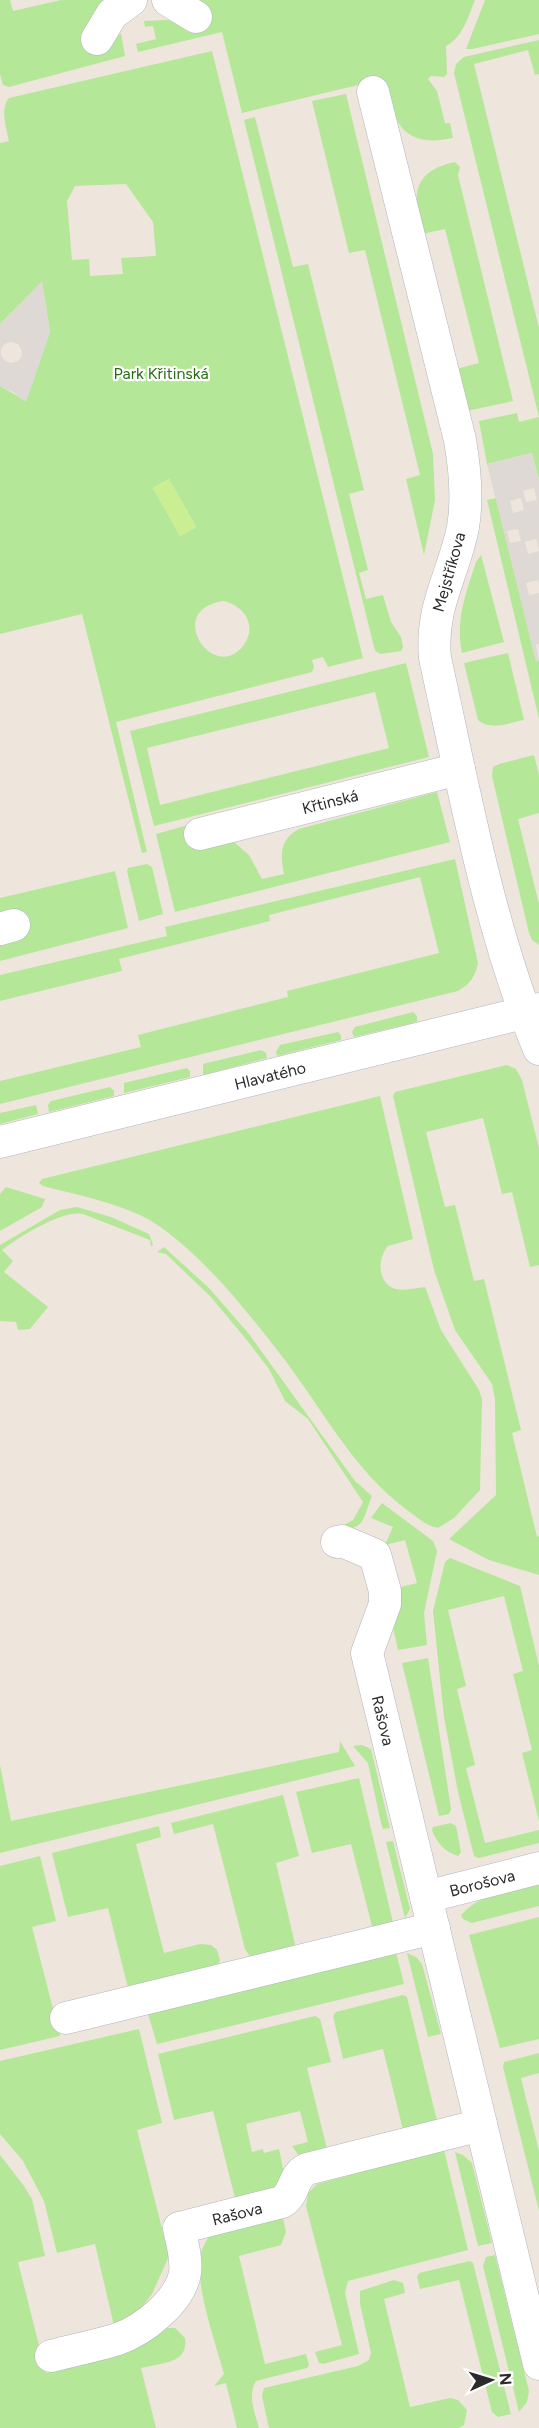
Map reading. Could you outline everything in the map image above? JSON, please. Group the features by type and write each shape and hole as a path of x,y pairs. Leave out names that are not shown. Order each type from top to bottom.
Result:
{"street":[{"path":"97,39 112,14 131,0"},
{"path":"168,0 196,16"},
{"name":"Mejstříkova","path":"373,92 460,440 465,469 466,501 462,528 437,610 434,644 459,769 507,963 532,1011 539,1049"},
{"name":"Křtinská","path":"200,834 459,769"},
{"name":"Hlavatého","path":"0,1142 532,1011"},
{"name":"Rašova","path":"337,1542 342,1541 375,1555 385,1591 382,1616 368,1653 539,2364"},
{"name":"Borošova","path":"426,1897 539,1868"},
{"path":"66,2018 434,1929"},
{"name":"Rašova","path":"51,2356 117,2339 136,2329 164,2308 179,2288 185,2275 184,2253 178,2228 282,2202 292,2193 298,2175 308,2169 481,2125"}],"green space":[{"path":"0,0 10,0 13,11 61,0 104,0 84,37 114,40 121,33 125,56 9,87 3,85 0,74"},
{"path":"195,0 475,0 461,32 446,46 447,74 444,77 431,76 428,79 437,91 445,123 450,123 453,138 422,139 411,135 396,119 383,79 242,113 222,32 138,52 136,44 156,39 153,26 145,27 144,21 180,22"},
{"path":"485,0 539,0 539,34 466,49"},
{"path":"539,40 539,74 535,75 528,50 474,64 539,328 539,417 454,73 456,64 464,57"},
{"name":"Park Křitinská","path":"212,51 363,658 328,667 323,657 312,660 314,667 312,672 116,722 147,852 142,853 82,614 0,634 0,386 26,401 50,332 42,282 0,324 0,143 9,141 4,113 9,98","holes":["126,184 153,222 156,256 121,258 123,274 90,276 89,259 72,260 67,201 75,186","169,479 196,527 180,536 153,488","224,601 238,607 247,618 249,625 247,639 243,646 231,655 219,656 208,651 199,641 195,629 197,617 206,607"]},
{"path":"346,94 433,454 435,500 424,555 406,479 420,475 365,250 349,253 312,101"},
{"path":"255,117 293,267 308,264 364,490 349,494 368,570 359,573 366,599 383,595 391,622 401,637 403,647 401,651 381,654 376,652 374,647 244,120"},
{"path":"455,162 460,167 458,175 513,401 467,411 456,369 479,363 445,229 422,234 417,209 418,188 422,180 429,172 440,166"},
{"path":"517,413 519,422 539,417 539,480 532,453 487,464 479,421"},
{"path":"169,479 196,527 180,536 153,488"},
{"path":"496,498 536,661 539,661 539,719 487,500"},
{"path":"481,555 504,642 462,653 460,629 463,607 476,562"},
{"path":"508,653 524,720 489,725 478,720 464,663"},
{"path":"406,663 429,757 154,826 130,731","holes":["375,692 389,748 160,805 147,748"]},
{"path":"534,755 539,775 539,813 518,819 539,904 539,945 532,940 529,933 492,776 493,767 499,764"},
{"path":"437,792 450,842 175,912 156,834 192,824 233,841 249,855 262,879 284,874 282,854 285,842 299,829"},
{"path":"455,859 478,963 471,980 458,991 0,1104 0,1081 141,1047 138,1035 288,997 287,991 439,953 420,877 269,915 270,921 119,959 122,971 0,1001 0,975 167,936 165,927"},
{"path":"147,864 152,867 163,914 139,921 127,871 128,868"},
{"path":"115,871 128,928 0,961 0,898"},
{"path":"413,1012 417,1016 417,1022 354,1037 352,1032 355,1027"},
{"path":"338,1032 341,1040 277,1056 276,1052 280,1045"},
{"path":"261,1050 266,1053 267,1058 203,1075 203,1064"},
{"path":"507,1065 516,1069 522,1080 539,1148 539,1265 530,1267 512,1192 502,1194 483,1118 426,1132 445,1207 455,1205 474,1281 484,1279 521,1430 512,1433 537,1537 539,1536 539,1575 489,1560 449,1539 496,1495 495,1399 492,1384 455,1330 434,1270 393,1096 395,1092"},
{"path":"187,1068 190,1071 190,1077 124,1093 124,1083"},
{"path":"110,1087 114,1091 114,1096 49,1112 48,1105 51,1101"},
{"path":"380,1096 413,1239 388,1246 382,1257 382,1276 385,1282 396,1289 425,1287 441,1330 479,1390 482,1399 480,1490 454,1518 438,1528 407,1510 370,1476 254,1320 225,1286 177,1239 133,1212 39,1183 42,1179"},
{"path":"36,1105 38,1114 0,1124 0,1113"},
{"path":"6,1187 45,1199 42,1207 0,1231 0,1194"},
{"path":"77,1207 111,1217 149,1234 153,1245 151,1247 150,1240 83,1214 52,1220 2,1250 13,1261 4,1272 48,1307 30,1329 18,1330 16,1322 0,1321 0,1245 60,1210"},
{"path":"164,1247 209,1288 249,1334 355,1481 372,1496 362,1522 358,1525 353,1528 337,1529 353,1520 363,1502 308,1419 285,1401 269,1369 210,1296 166,1254 157,1252"},
{"path":"382,1503 433,1541 437,1551 424,1613 427,1645 398,1650 393,1627 397,1588 417,1583 405,1540 385,1545 393,1527 371,1518"},
{"path":"450,1558 520,1586 539,1666 539,1821 522,1753 532,1750 513,1674 523,1671 504,1596 448,1610 466,1686 457,1689 475,1765 466,1768 485,1843 539,1830 539,1843 479,1858 474,1856 458,1792 444,1717 433,1611 445,1562"},
{"path":"428,1658 451,1809 449,1814 439,1816 402,1663"},
{"path":"340,1741 355,1766 0,1853 0,1765 11,1821 339,1752"},
{"path":"362,1745 371,1749 390,1828 383,1829 368,1763 353,1746"},
{"path":"359,1778 394,1927 374,1929 372,1926 351,1844 312,1853 296,1792"},
{"path":"283,1795 299,1856 276,1863 295,1944 293,1948 251,1958 245,1949 213,1824 174,1834 171,1823"},
{"path":"451,1823 456,1826 461,1852 458,1856 442,1846 432,1830 433,1827"},
{"path":"159,1826 161,1837 136,1844 164,1953 200,1944 211,1945 217,1950 220,1960 218,1965 129,1992 108,1908 68,1917 52,1853"},
{"path":"393,1841 410,1909 405,1918 386,1842"},
{"path":"40,1856 56,1921 32,1927 60,2036 0,2050 0,1866"},
{"path":"539,1884 539,1906 472,1923 463,1919 461,1915 487,1897"},
{"path":"539,1917 539,2039 500,2048 469,1935"},
{"path":"396,1952 404,1984 157,2044 148,2014"},
{"path":"407,1953 416,1957 422,1964 441,2034 428,2037"},
{"path":"403,1995 407,1997 438,2125 404,2134 383,2049 343,2059 333,2016 336,2012"},
{"path":"315,2016 320,2019 331,2062 307,2068 328,2153 299,2156 292,2146 308,2142 300,2111 246,2124 252,2152 263,2149 264,2153 279,2149 285,2178 284,2187 235,2198 213,2111 174,2120 158,2054"},
{"path":"139,2029 162,2123 137,2130 169,2256 152,2294 141,2308 115,2330 95,2244 57,2253 44,2201 23,2161 0,2134 0,2061"},
{"path":"539,2053 539,2073 521,2078 539,2151 539,2211 503,2067 504,2062"},
{"path":"444,2150 468,2250 348,2281 345,2293 359,2354 323,2364 319,2363 315,2352 342,2345 306,2206 308,2193 317,2184"},
{"path":"455,2152 463,2155 472,2163 492,2243 478,2246"},
{"path":"0,2155 32,2199 45,2256 18,2262 46,2373 122,2353 163,2328 175,2328 185,2338 183,2353 178,2358 141,2368 156,2428 0,2428"},
{"path":"283,2218 286,2232 281,2245 239,2256 265,2364 306,2354 309,2365 307,2368 256,2381 252,2398 259,2428 237,2428 226,2383 214,2386 224,2374 201,2285 201,2256 204,2244 213,2231"},
{"path":"495,2255 529,2391 527,2402 519,2412 483,2266 486,2257"},
{"path":"470,2261 473,2263 511,2414 498,2417 492,2412 459,2280 420,2289 417,2277 419,2273"},
{"path":"394,2280 403,2283 405,2293 384,2299 410,2407 450,2398 458,2400 467,2410 464,2425 459,2428 269,2428 262,2396 264,2388 358,2366 369,2360 371,2353 360,2304 360,2291"}],"shaded area":[{"path":"42,281 50,332 26,402 0,386 0,324","holes":["11,342 18,344 22,356 18,361 11,363 5,361 1,355 1,349 5,344"]},
{"path":"532,453 539,480 539,550 536,539 525,542 528,554 539,551 539,585 538,580 526,583 529,595 539,593 539,644 536,645 539,661 536,662 487,464","holes":["534,488 537,500 526,502 523,491","521,498 524,510 513,513 510,501","518,529 521,541 510,543 507,531"]}]}
